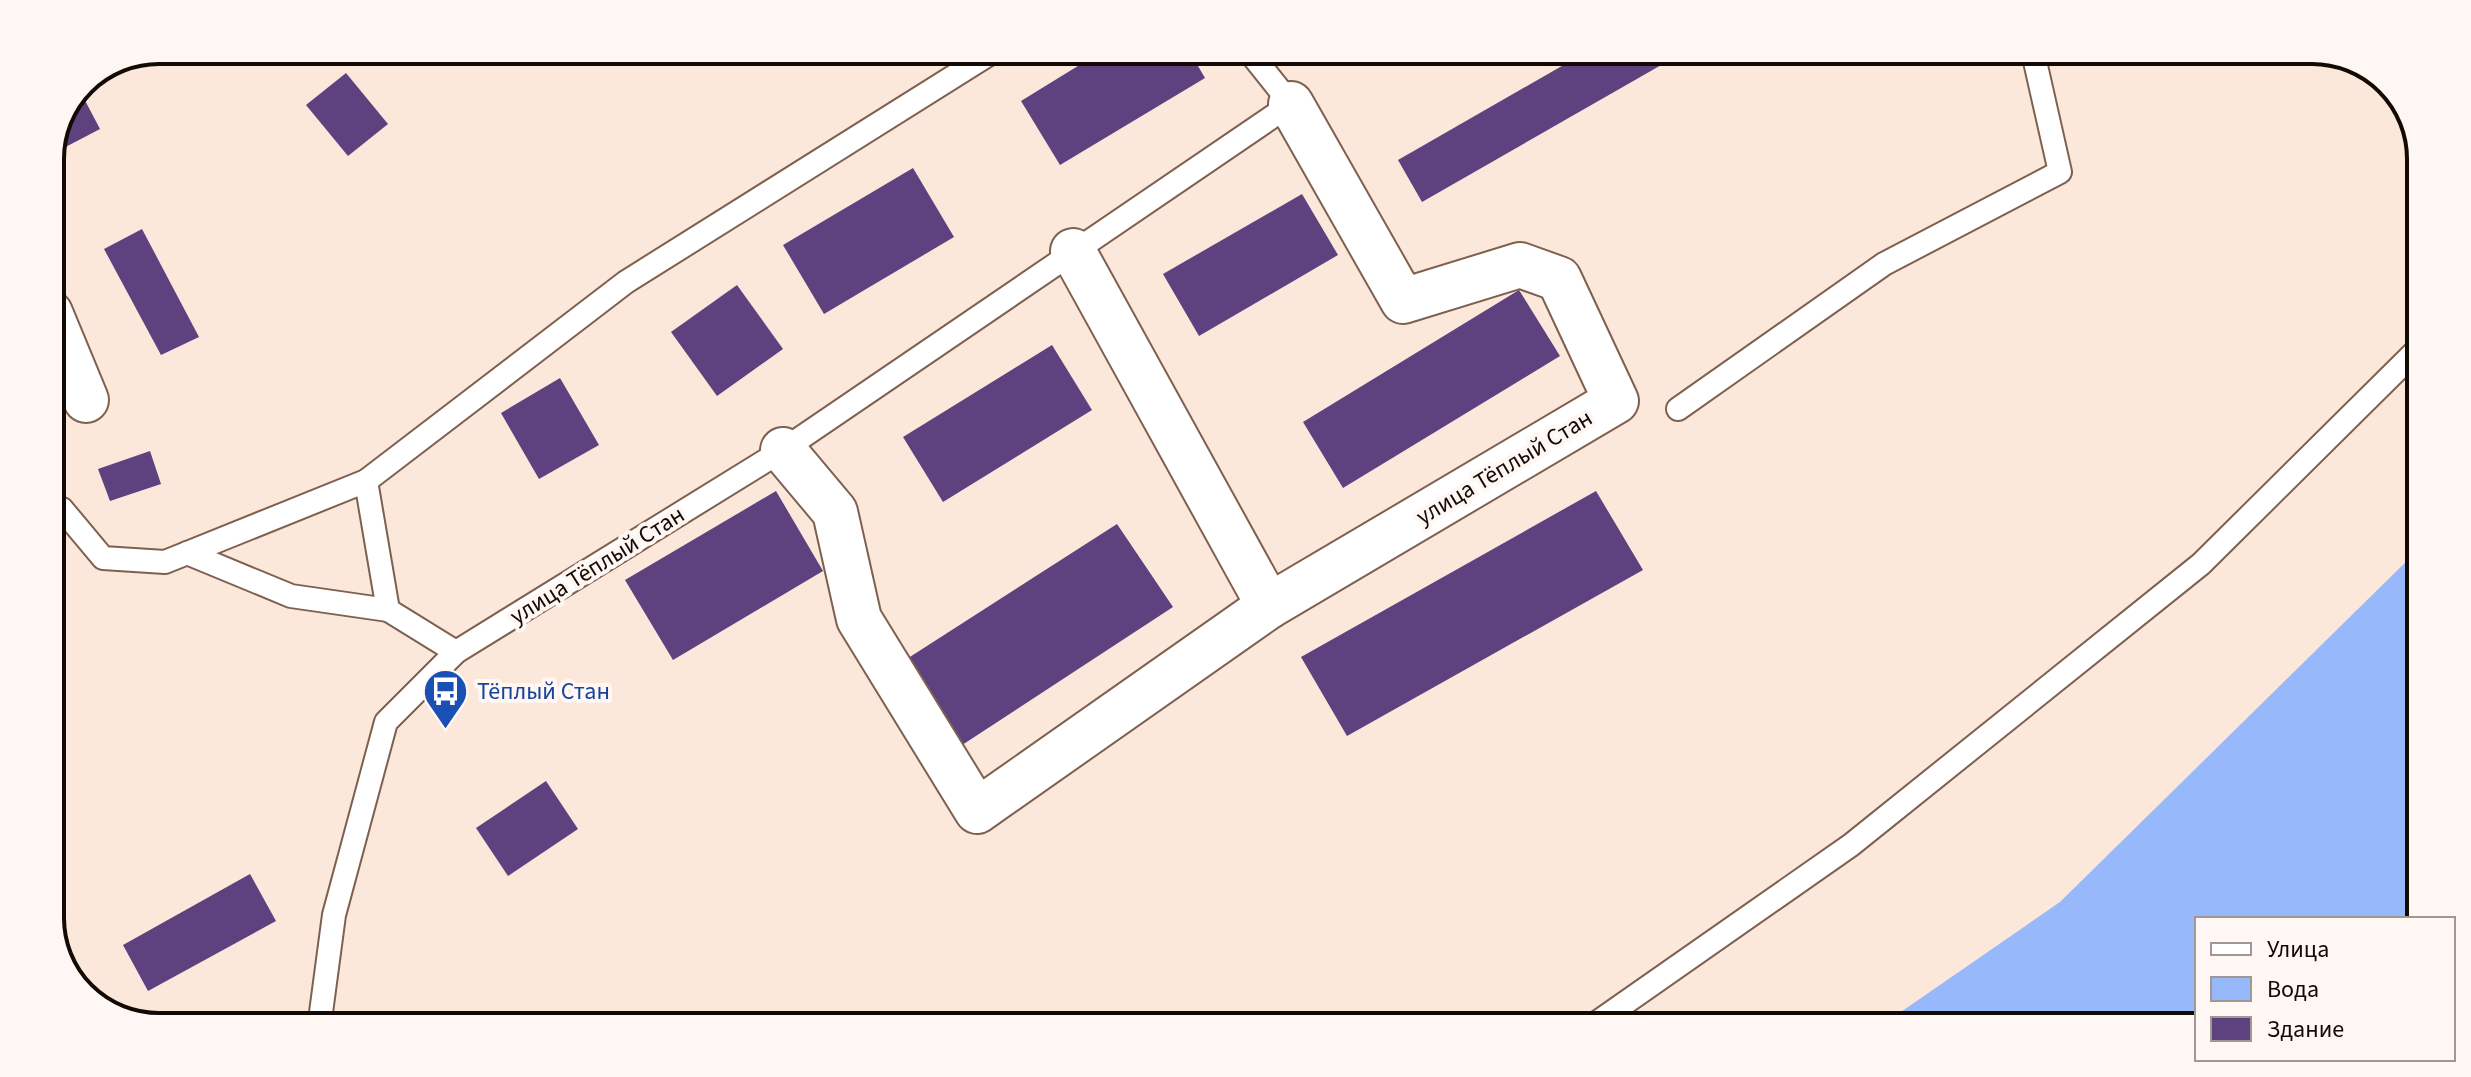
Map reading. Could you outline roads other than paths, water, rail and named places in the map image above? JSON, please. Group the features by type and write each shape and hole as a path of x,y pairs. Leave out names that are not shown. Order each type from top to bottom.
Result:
{"street":[{"name":"улица Тёплый Стан","path":"1269,606 1616,401 1559,279 1520,265 1403,301 1291,104"},
{"path":"783,450 835,512 859,619 977,811 1269,606 1073,251"},
{"path":"64,347 86,400"}],"lane":[{"path":"64,511 103,558 165,562 366,481 626,282 973,64"},
{"path":"1259,64 1291,104"},
{"path":"1678,409 1884,264 2060,172 2036,64"},
{"name":"улица Тёплый Стан","path":"321,1013 334,915 386,722 456,652 783,450 1291,104"},
{"path":"1611,1013 1851,845 2201,564 2407,360"},
{"path":"366,481 388,610"},
{"path":"187,553 291,596 388,610 456,652"}],"water":[{"path":"2407,561 2407,917 2195,917 2195,1013 1899,1013 2060,902"}],"place":[{"name":"Тёплый Стан","path":"446,730"}]}
